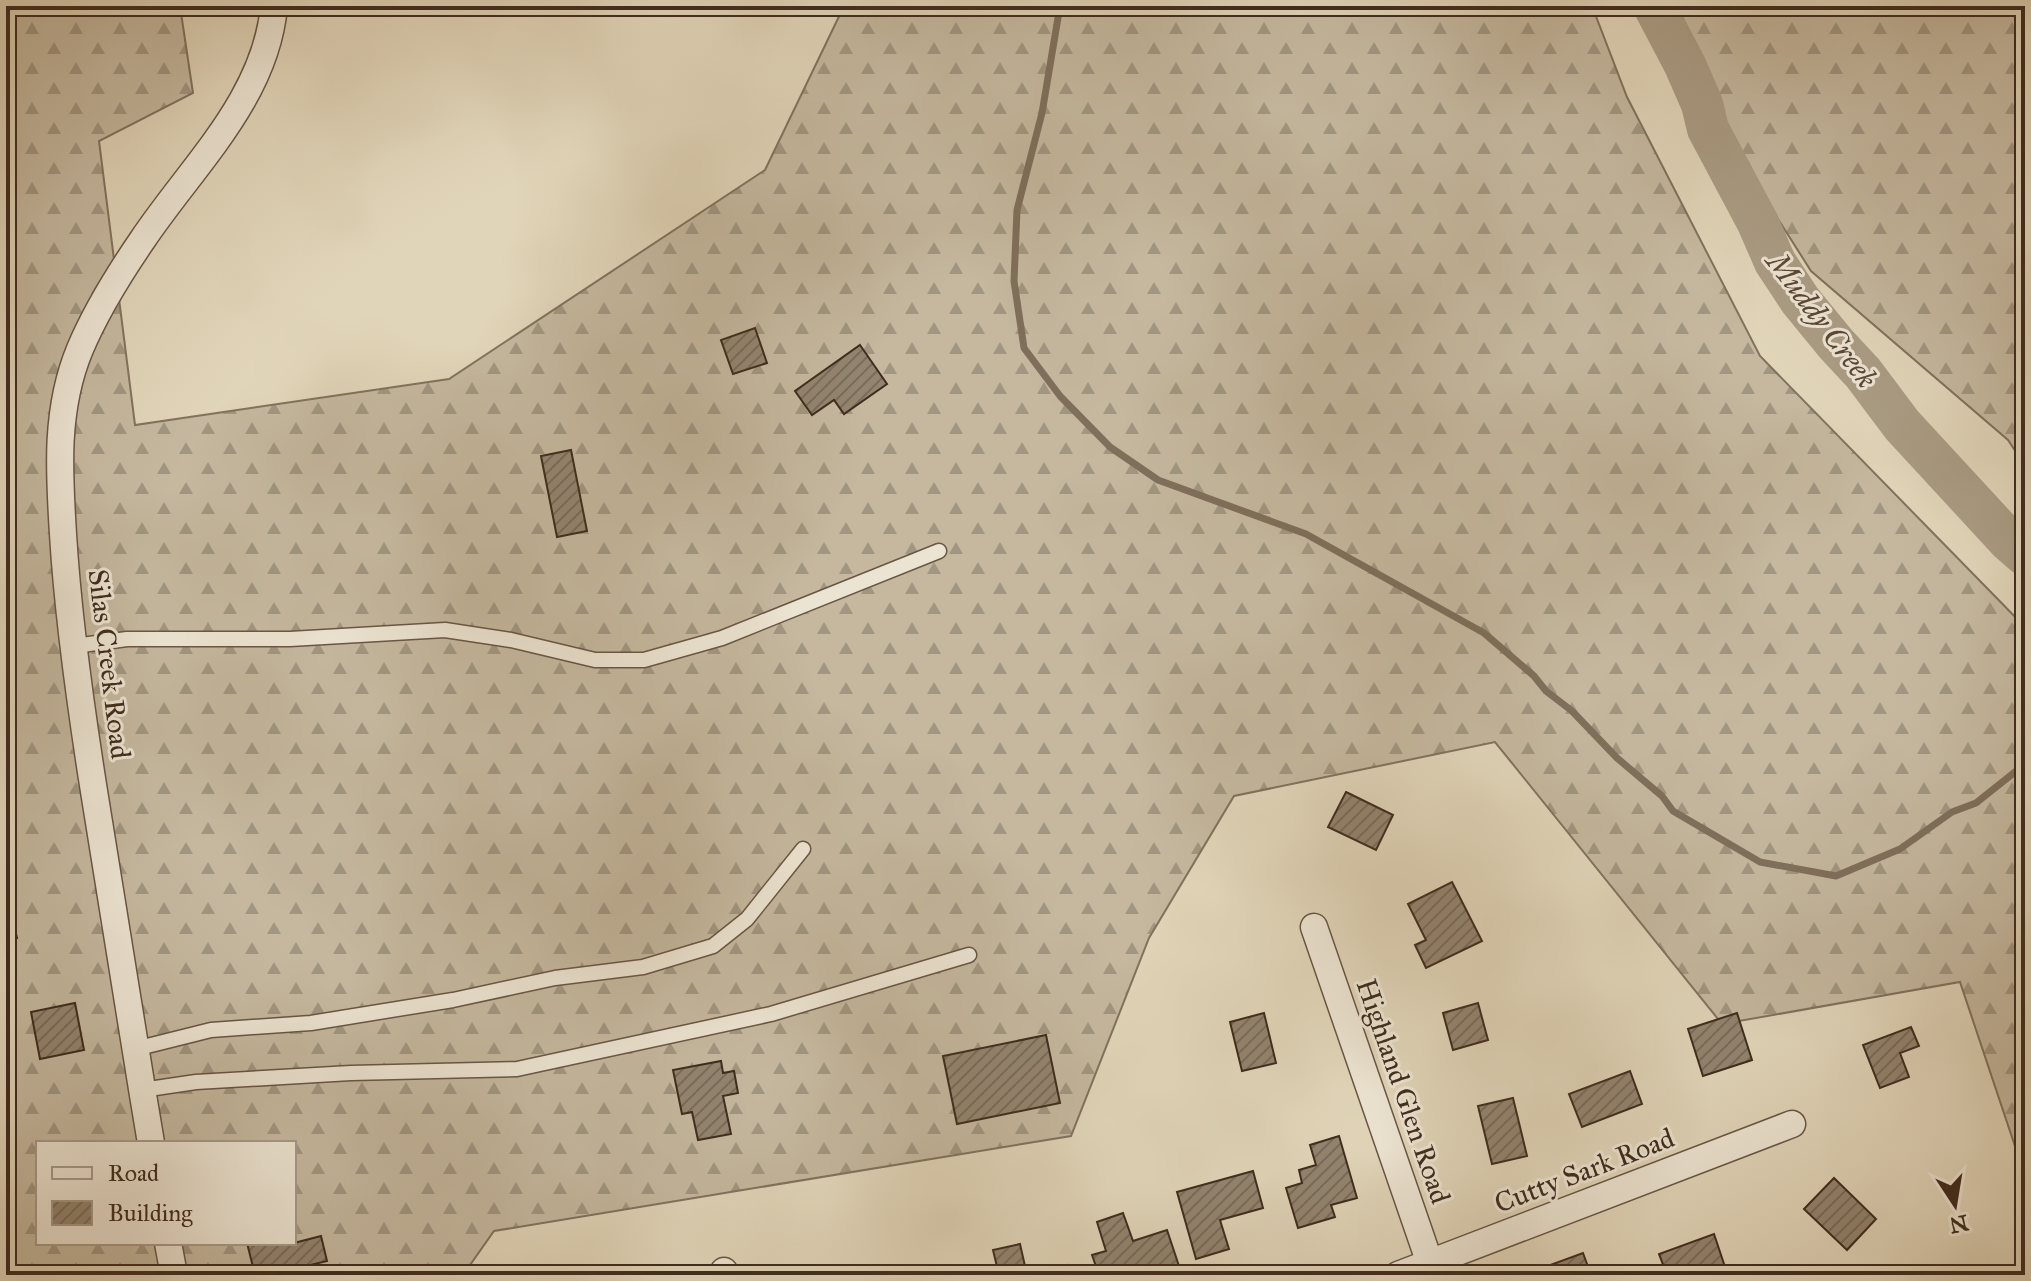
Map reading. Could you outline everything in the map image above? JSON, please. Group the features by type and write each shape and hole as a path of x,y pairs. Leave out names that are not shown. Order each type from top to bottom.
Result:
{"street":[{"name":"Silas Creek Road","path":"151,1141 81,705 66,579 59,461 61,419 80,349 110,292 144,238 202,163 247,90 262,61 272,31 274,6"},
{"name":"Highland Glen Road","path":"1314,927 1432,1269"},
{"name":"Cutty Sark Road","path":"1398,1275 1432,1269 1792,1124"},
{"path":"168,1245 174,1275"}],"lane":[{"path":"74,646 127,639 290,639 445,630 511,640 595,660 644,660 722,638 939,551"},
{"path":"135,1049 211,1030 311,1023 453,1000 555,978 643,967 713,946 747,919 803,849"},
{"path":"142,1090 196,1082 351,1073 517,1069 771,1014 969,955"}],"green space":[{"path":"6,6 180,6 193,93 99,141 135,425 449,379 765,170 844,6 1592,6 1627,97 1760,356 2025,627 2025,1176 1960,982 1722,1024 1495,742 1234,796 1149,938 1071,1136 494,1231 463,1275 6,1275"},
{"path":"1678,6 2025,6 2025,466 2008,440 1811,271 1738,156"}],"building":[{"path":"755,328 767,363 733,374 721,340"},
{"path":"860,345 887,384 844,414 834,400 812,415 795,391"},
{"path":"571,450 587,531 557,537 541,456"},
{"path":"1346,792 1393,815 1376,850 1328,827"},
{"path":"1452,882 1482,941 1426,968 1415,945 1426,940 1408,904"},
{"path":"6,893 17,938 6,940"},
{"path":"75,1003 84,1050 40,1059 31,1012"},
{"path":"1478,1003 1488,1040 1453,1050 1443,1013"},
{"path":"1264,1013 1276,1063 1242,1071 1230,1022"},
{"path":"1737,1013 1752,1060 1703,1076 1688,1029"},
{"path":"1911,1027 1919,1046 1900,1053 1909,1077 1880,1088 1863,1045"},
{"path":"1046,1035 1060,1103 957,1124 943,1056"},
{"path":"721,1061 723,1073 734,1071 738,1093 723,1096 731,1134 698,1140 692,1112 682,1114 673,1070"},
{"path":"1630,1071 1642,1104 1582,1127 1569,1094"},
{"path":"1513,1098 1527,1156 1492,1164 1478,1106"},
{"path":"1339,1136 1357,1198 1331,1205 1335,1217 1298,1228 1286,1188 1302,1183 1299,1170 1316,1165 1310,1145"},
{"path":"1253,1171 1263,1208 1220,1220 1229,1249 1196,1259 1177,1192"},
{"path":"1834,1178 1876,1219 1847,1250 1804,1209"},
{"path":"1123,1213 1133,1241 1167,1230 1179,1266 1150,1275 1099,1275 1092,1255 1106,1251 1097,1222"},
{"path":"1714,1234 1725,1267 1705,1275 1667,1275 1659,1254"},
{"path":"321,1236 327,1261 269,1275 255,1275 248,1245 296,1245"},
{"path":"1020,1244 1027,1275 999,1275 993,1250"},
{"path":"1583,1253 1591,1275 1523,1275"},
{"path":"1068,1265 1070,1275 1028,1275"},
{"path":"644,1268 646,1275 605,1275"},
{"path":"916,1269 917,1275 886,1275 886,1274"}],"waterway":[{"path":"1060,6 1042,113 1017,210 1014,281 1024,348 1060,396 1110,447 1158,480 1306,534 1484,633 1572,711 1617,758 1662,796 1673,811 1760,862 1836,876 1900,849 1952,812 1976,803 2025,764"},
{"name":"Muddy Creek","path":"1654,6 1685,65 1702,104 1708,129 1775,262 1800,300 1863,373 1902,425 2025,555"}]}
